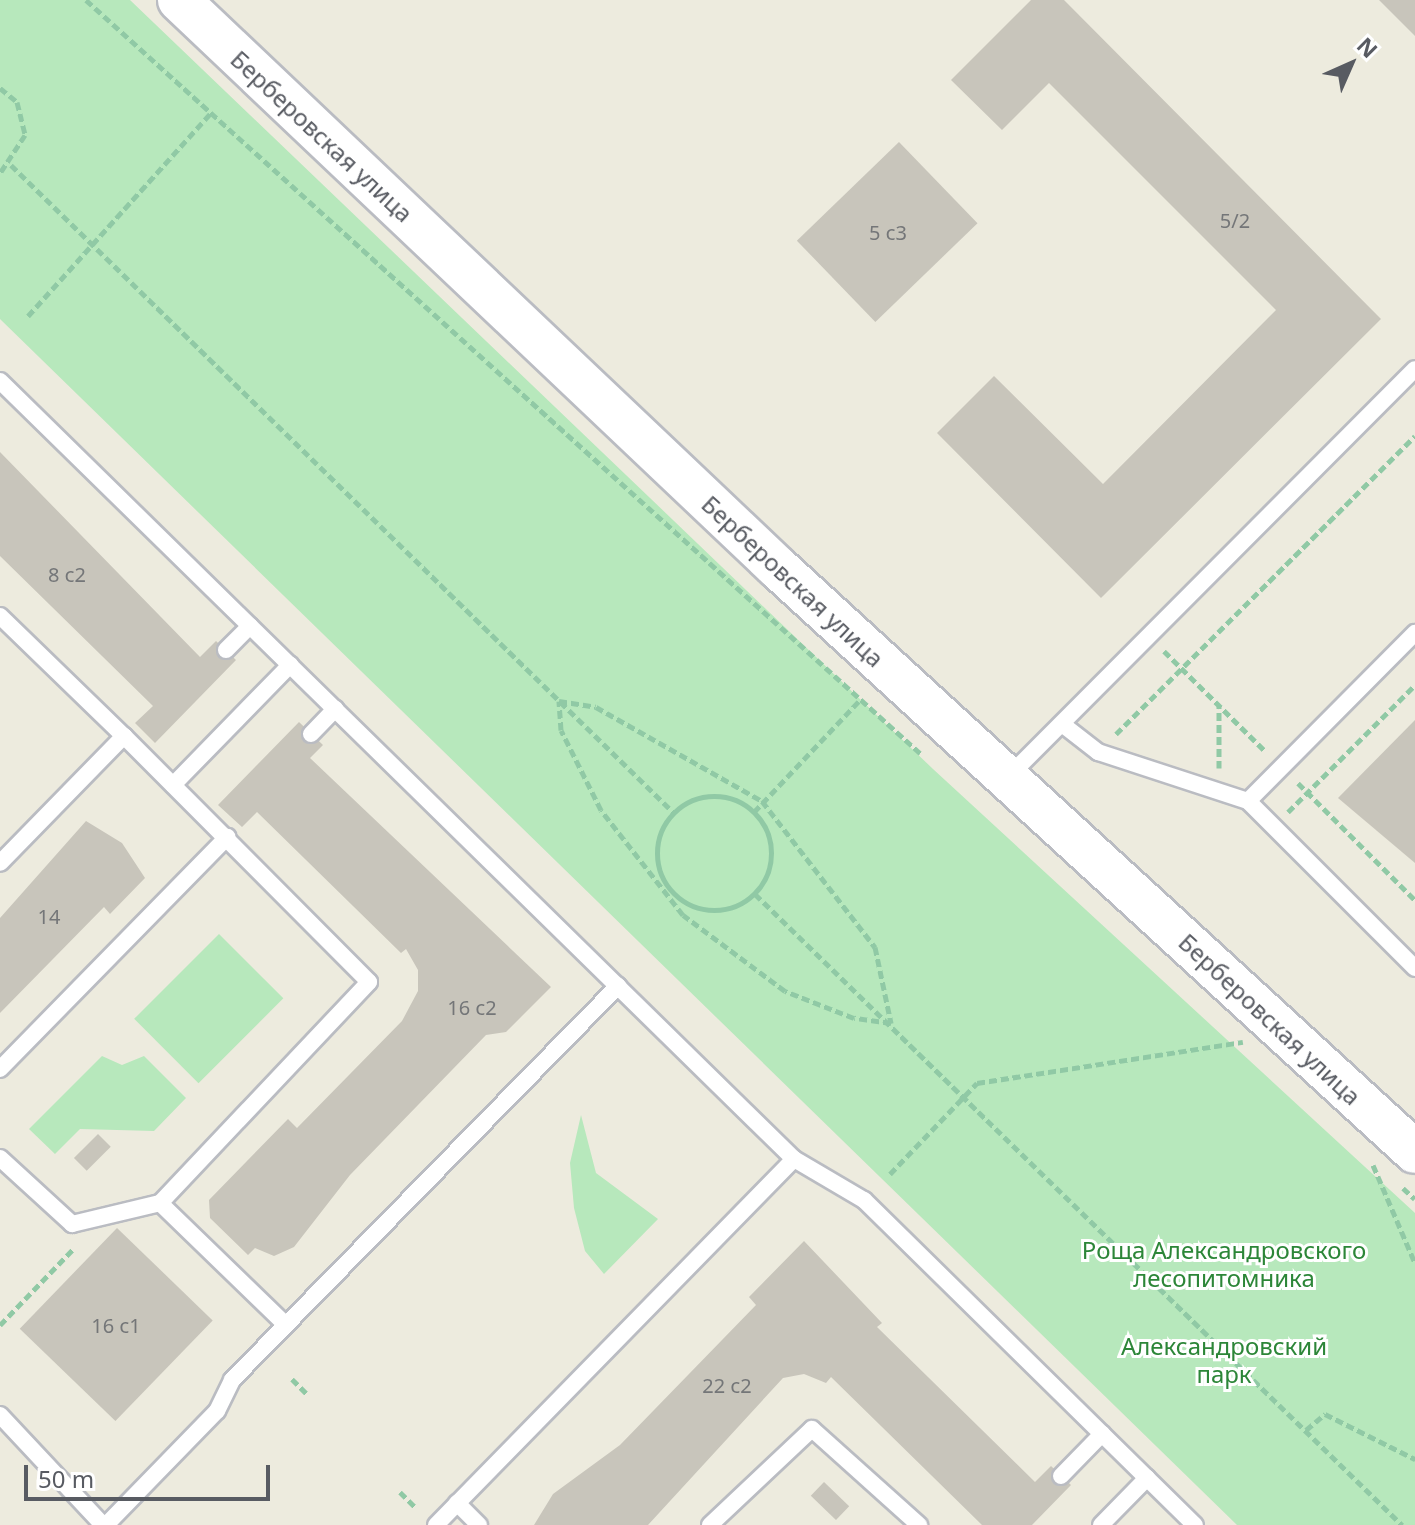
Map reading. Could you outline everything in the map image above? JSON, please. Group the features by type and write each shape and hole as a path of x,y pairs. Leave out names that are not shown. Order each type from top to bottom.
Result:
{"street":[{"name":"Берберовская улица","path":"179,0 1007,778 1415,1152"}],"lane":[{"path":"1007,778 1415,369"},
{"path":"0,381 794,1159 864,1200 1190,1523"},
{"path":"0,616 227,837 369,982 160,1203 72,1224 59,1216 0,1158"},
{"path":"226,650 250,626"},
{"path":"1248,801 1415,633"},
{"path":"173,785 290,665"},
{"path":"311,734 335,709"},
{"path":"1062,724 1098,752 1248,801 1415,968"},
{"path":"0,863 124,736"},
{"path":"0,1069 227,837"},
{"path":"0,1415 105,1525 217,1411 232,1380 618,986"},
{"path":"436,1525 794,1159"},
{"path":"160,1203 286,1325"},
{"path":"710,1525 812,1429 919,1525"},
{"path":"1061,1476 1102,1434"},
{"path":"1101,1525 1147,1478"},
{"path":"457,1503 479,1525"}],"path":[{"path":"86,0 930,762"},
{"path":"0,88 24,118 25,135 11,165 0,173"},
{"path":"28,316 210,114"},
{"path":"11,165 673,812"},
{"path":"1098,752 1415,436"},
{"path":"1273,827 1415,685"},
{"path":"754,812 860,700"},
{"path":"559,701 596,707 762,801 875,947 891,1023"},
{"path":"559,701 561,730 579,771 625,847 716,945 785,991 854,1018 891,1023"},
{"path":"1218,791 1219,705"},
{"path":"715,796 754,812 771,845 755,894 714,911 671,896 657,862 662,827 673,812 715,796"},
{"path":"755,894 964,1094 1402,1525"},
{"path":"1234,1032 1257,1052"},
{"path":"890,1174 977,1083 1246,1042"},
{"path":"1415,1199 1369,1156 1415,1263"},
{"path":"0,1325 103,1219"},
{"path":"292,1379 306,1393"},
{"path":"1306,1430 1325,1414 1415,1459"},
{"path":"400,1492 415,1507"}],"green space":[{"name":"Роща Александровского лесопитомника","path":"0,0 130,0 933,769 1415,1213 1415,1525 1237,1525 0,319"},
{"path":"219,934 283,998 198,1083 134,1019"},
{"path":"102,1056 122,1065 144,1056 186,1098 154,1131 80,1129 55,1154 29,1129"},
{"path":"581,1115 596,1173 658,1219 604,1274 585,1251 574,1208 570,1163"}],"building":[{"path":"1031,0 1064,0 1381,319 1101,598 937,433 994,376 1103,484 1276,310 1049,83 1002,130 951,80"},
{"path":"1379,0 1415,0 1415,36"},
{"path":"899,142 977,223 875,322 797,241"},
{"path":"0,452 200,657 216,641 236,660 155,743 135,723 153,706 0,556"},
{"path":"1415,720 1415,863 1338,798"},
{"path":"299,722 323,745 310,758 551,987 506,1032 486,1035 350,1175 294,1247 274,1256 255,1248 248,1255 210,1218 209,1200 288,1119 297,1128 402,1021 418,991 418,970 406,949 401,953 257,812 242,827 218,805"},
{"path":"86,821 122,843 145,878 110,914 104,907 0,1013 0,918"},
{"path":"98,1134 111,1147 87,1171 74,1158"},
{"path":"117,1228 213,1320 115,1421 20,1329"},
{"path":"804,1241 882,1323 877,1327 1035,1482 1051,1466 1071,1485 1032,1525 982,1525 831,1377 826,1383 804,1374 783,1378 648,1525 534,1525 553,1494 620,1445 756,1305 749,1297"},
{"path":"824,1482 849,1506 836,1520 811,1496"}],"park label":[{"name":"Александровский парк","path":"1224,1360"}]}
